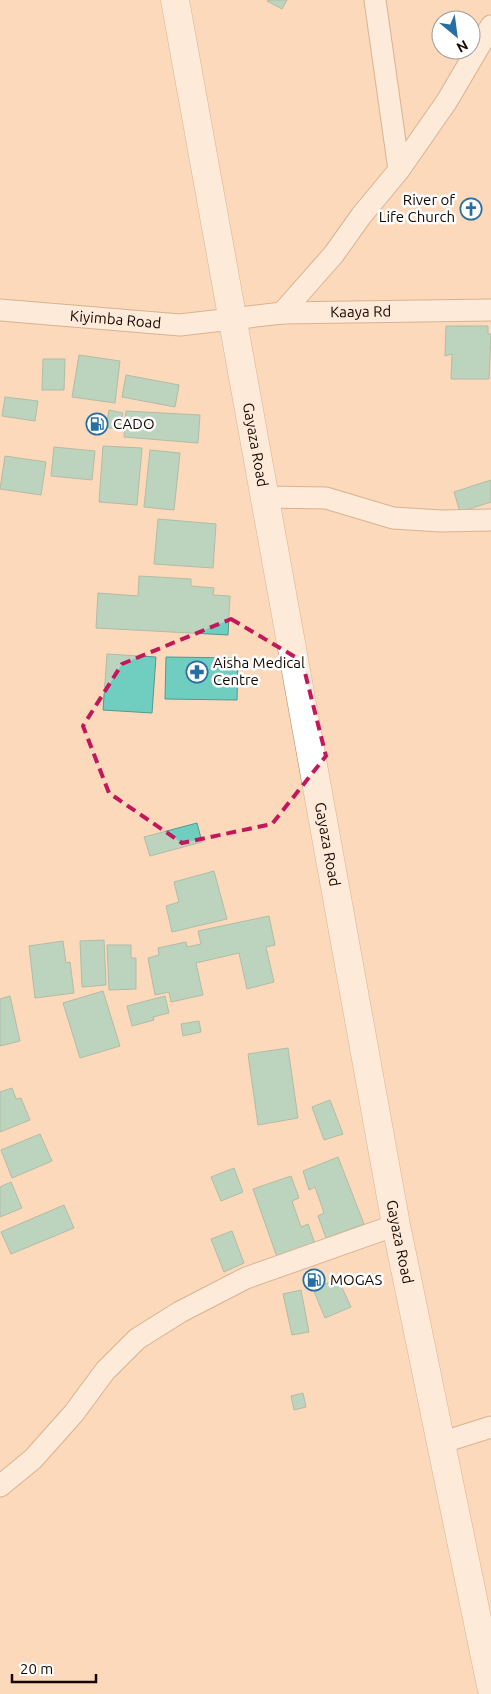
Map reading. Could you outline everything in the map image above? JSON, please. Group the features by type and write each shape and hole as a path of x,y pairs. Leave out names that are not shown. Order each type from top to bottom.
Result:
{"main road":[{"name":"Gayaza Road","path":"175,0 396,1225 491,1686"}],"street":[{"path":"375,0 400,170"},
{"path":"282,313 334,254 361,216 400,170 447,101 491,26"},
{"name":"Kiyimba Road","path":"0,310 180,325 232,318"},
{"name":"Kaaya Rd","path":"232,318 282,313 491,310"},
{"path":"264,497 326,498 393,518 441,521 491,520"},
{"path":"0,1486 33,1459 74,1413 105,1371 138,1338 180,1312 246,1278 396,1225"},
{"path":"440,1443 491,1427"}],"highlighted area":[{"path":"231,619 302,661 326,756 272,824 182,843 109,793 83,726 122,664"}],"building":[{"path":"268,0 287,0 282,9"},
{"path":"446,326 488,326 488,334 491,334 489,379 451,379 452,354 445,356"},
{"path":"79,355 120,361 115,403 72,397"},
{"path":"43,359 65,359 64,390 42,390"},
{"path":"126,375 179,385 175,407 122,397"},
{"path":"5,397 38,401 35,421 2,416"},
{"path":"109,410 123,413 119,430 106,427"},
{"path":"126,411 200,415 198,443 124,437"},
{"path":"103,446 142,448 137,505 99,502"},
{"path":"54,447 95,451 92,480 51,476"},
{"path":"150,450 180,453 174,510 144,507"},
{"path":"5,456 46,462 41,495 0,489"},
{"path":"491,480 491,502 460,512 454,492"},
{"path":"158,519 216,524 213,568 154,564"},
{"path":"139,576 191,579 191,586 214,588 213,595 230,596 228,635 96,628 98,593 138,596"},
{"path":"107,654 156,657 152,713 103,710"},
{"path":"166,657 238,658 237,700 165,699"},
{"path":"197,823 202,842 150,856 144,837"},
{"path":"214,871 227,919 172,932 166,906 179,902 174,882"},
{"path":"269,916 275,945 266,947 274,982 247,989 239,953 196,963 203,995 171,1002 169,992 155,995 148,958 159,955 158,948 186,942 187,947 201,944 198,931"},
{"path":"104,940 106,985 82,987 80,941"},
{"path":"63,941 66,963 70,962 74,993 35,998 29,946"},
{"path":"107,945 131,945 131,958 136,958 136,989 109,990"},
{"path":"103,991 120,1046 80,1058 63,1003"},
{"path":"10,996 20,1041 0,1046 0,999"},
{"path":"165,996 169,1013 153,1017 154,1020 132,1026 127,1006"},
{"path":"199,1021 201,1032 183,1036 181,1024"},
{"path":"288,1048 298,1118 258,1125 248,1054"},
{"path":"12,1088 16,1099 21,1098 30,1120 0,1132 0,1092"},
{"path":"330,1100 343,1134 324,1140 312,1107"},
{"path":"40,1134 52,1161 12,1178 1,1150"},
{"path":"338,1157 364,1224 326,1238 318,1216 324,1213 315,1187 309,1190 303,1171"},
{"path":"234,1168 243,1192 221,1201 211,1177"},
{"path":"291,1176 299,1198 292,1201 301,1227 308,1224 315,1244 277,1257 253,1189"},
{"path":"11,1182 22,1208 0,1217 0,1187"},
{"path":"64,1205 74,1228 11,1254 1,1232"},
{"path":"232,1231 244,1263 224,1272 211,1239"},
{"path":"338,1279 351,1307 325,1318 313,1289"},
{"path":"301,1290 309,1332 292,1335 283,1294"},
{"path":"303,1393 306,1407 294,1410 291,1396"}],"place":[{"name":"River of Life Church","path":"471,209"},
{"name":"CADO","path":"97,424"},
{"name":"Aisha Medical Centre","path":"197,672"},
{"name":"MOGAS","path":"314,1280"}]}
